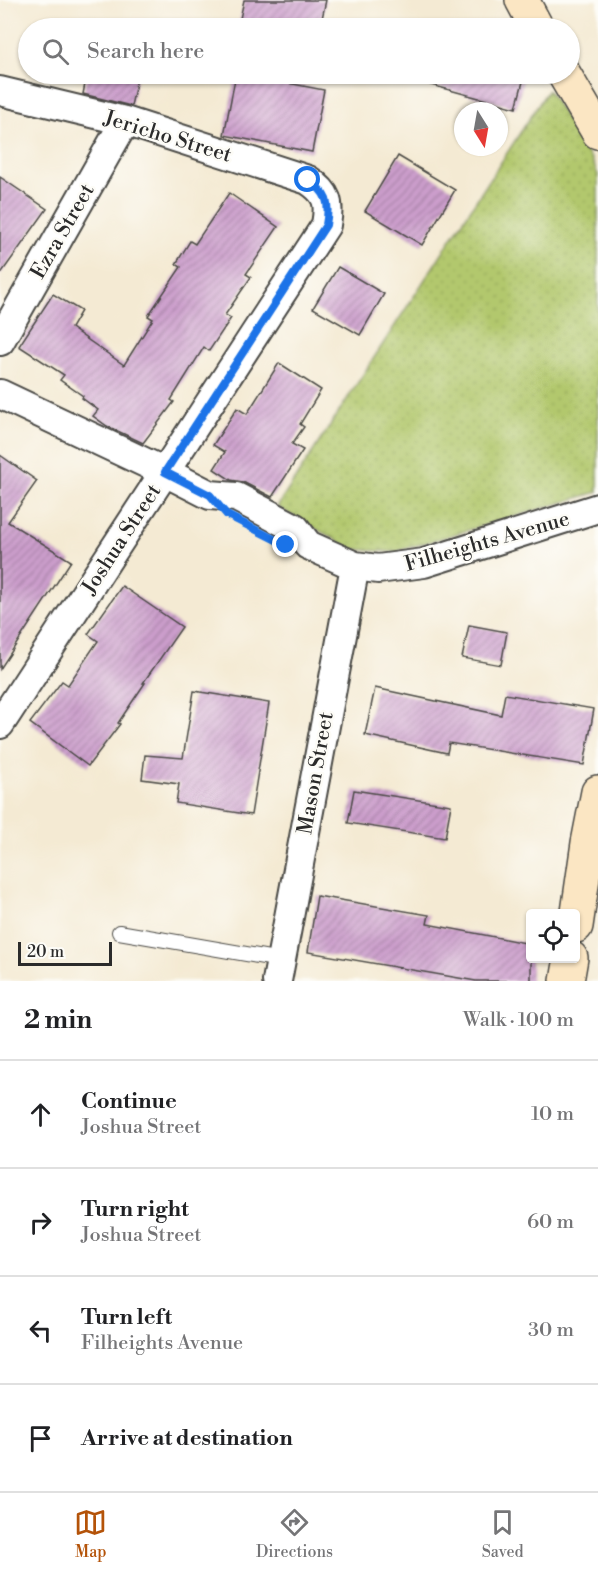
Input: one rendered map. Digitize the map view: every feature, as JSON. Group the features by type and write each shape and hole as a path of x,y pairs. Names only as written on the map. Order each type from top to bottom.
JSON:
{"street":[{"path":"522,0 532,18"},
{"path":"570,84 598,132"},
{"name":"Jericho Street","path":"0,91 125,122 308,180 320,188 326,199"},
{"name":"Ezra Street","path":"0,341 125,122"},
{"name":"Joshua Street","path":"0,724 326,225 328,210 326,199"},
{"name":"Filheights Avenue","path":"0,394 210,495 236,497 295,528 308,545 355,566 378,569 424,563 598,508"},
{"name":"Mason Street","path":"279,970 355,566"},
{"path":"578,909 598,792"},
{"path":"567,981 570,963"}],"lane":[{"path":"119,932 279,970"}],"green space":[{"path":"548,90 592,160 598,175 598,492 394,552 352,549 277,507 505,156 508,156 508,152"}],"building":[{"path":"244,0 326,0 322,18 240,18"},
{"path":"85,84 136,84 131,106 83,94"},
{"path":"234,84 293,84 324,90 312,152 224,135"},
{"path":"427,84 522,84 516,108 508,106 508,102 494,102"},
{"path":"398,156 455,190 422,245 365,211"},
{"path":"0,177 47,209 0,275"},
{"path":"229,193 278,227 246,274 251,277 225,315 231,318 209,351 204,347 171,400 174,402 143,443 107,426 93,416 98,410 60,380 64,375 19,346 53,294 81,311 71,328 124,365 153,319 148,316 181,267 176,264 190,241 195,244"},
{"path":"338,267 384,294 360,335 313,308"},
{"path":"279,363 321,390 300,424 304,427 292,444 303,450 272,497 243,482 231,480 214,469 225,452 213,445 237,408 247,414"},
{"path":"0,455 37,481 8,522 71,561 0,669"},
{"path":"122,586 182,627 143,683 145,683 118,723 120,724 88,766 30,723 62,681 68,685 98,641 88,634"},
{"path":"469,625 507,632 501,665 462,658"},
{"path":"375,688 501,715 505,694 594,709 584,765 449,743 447,753 365,735"},
{"path":"194,691 269,703 251,815 176,803 179,784 142,779 145,755 183,758"},
{"path":"354,790 451,805 445,838 348,823"},
{"path":"317,896 429,915 427,924 526,943 526,963 531,963 531,981 476,981 308,952"}],"route":[{"path":"286,545 227,515 210,495 165,472 326,225 328,210 326,199 320,188 308,180"}]}
